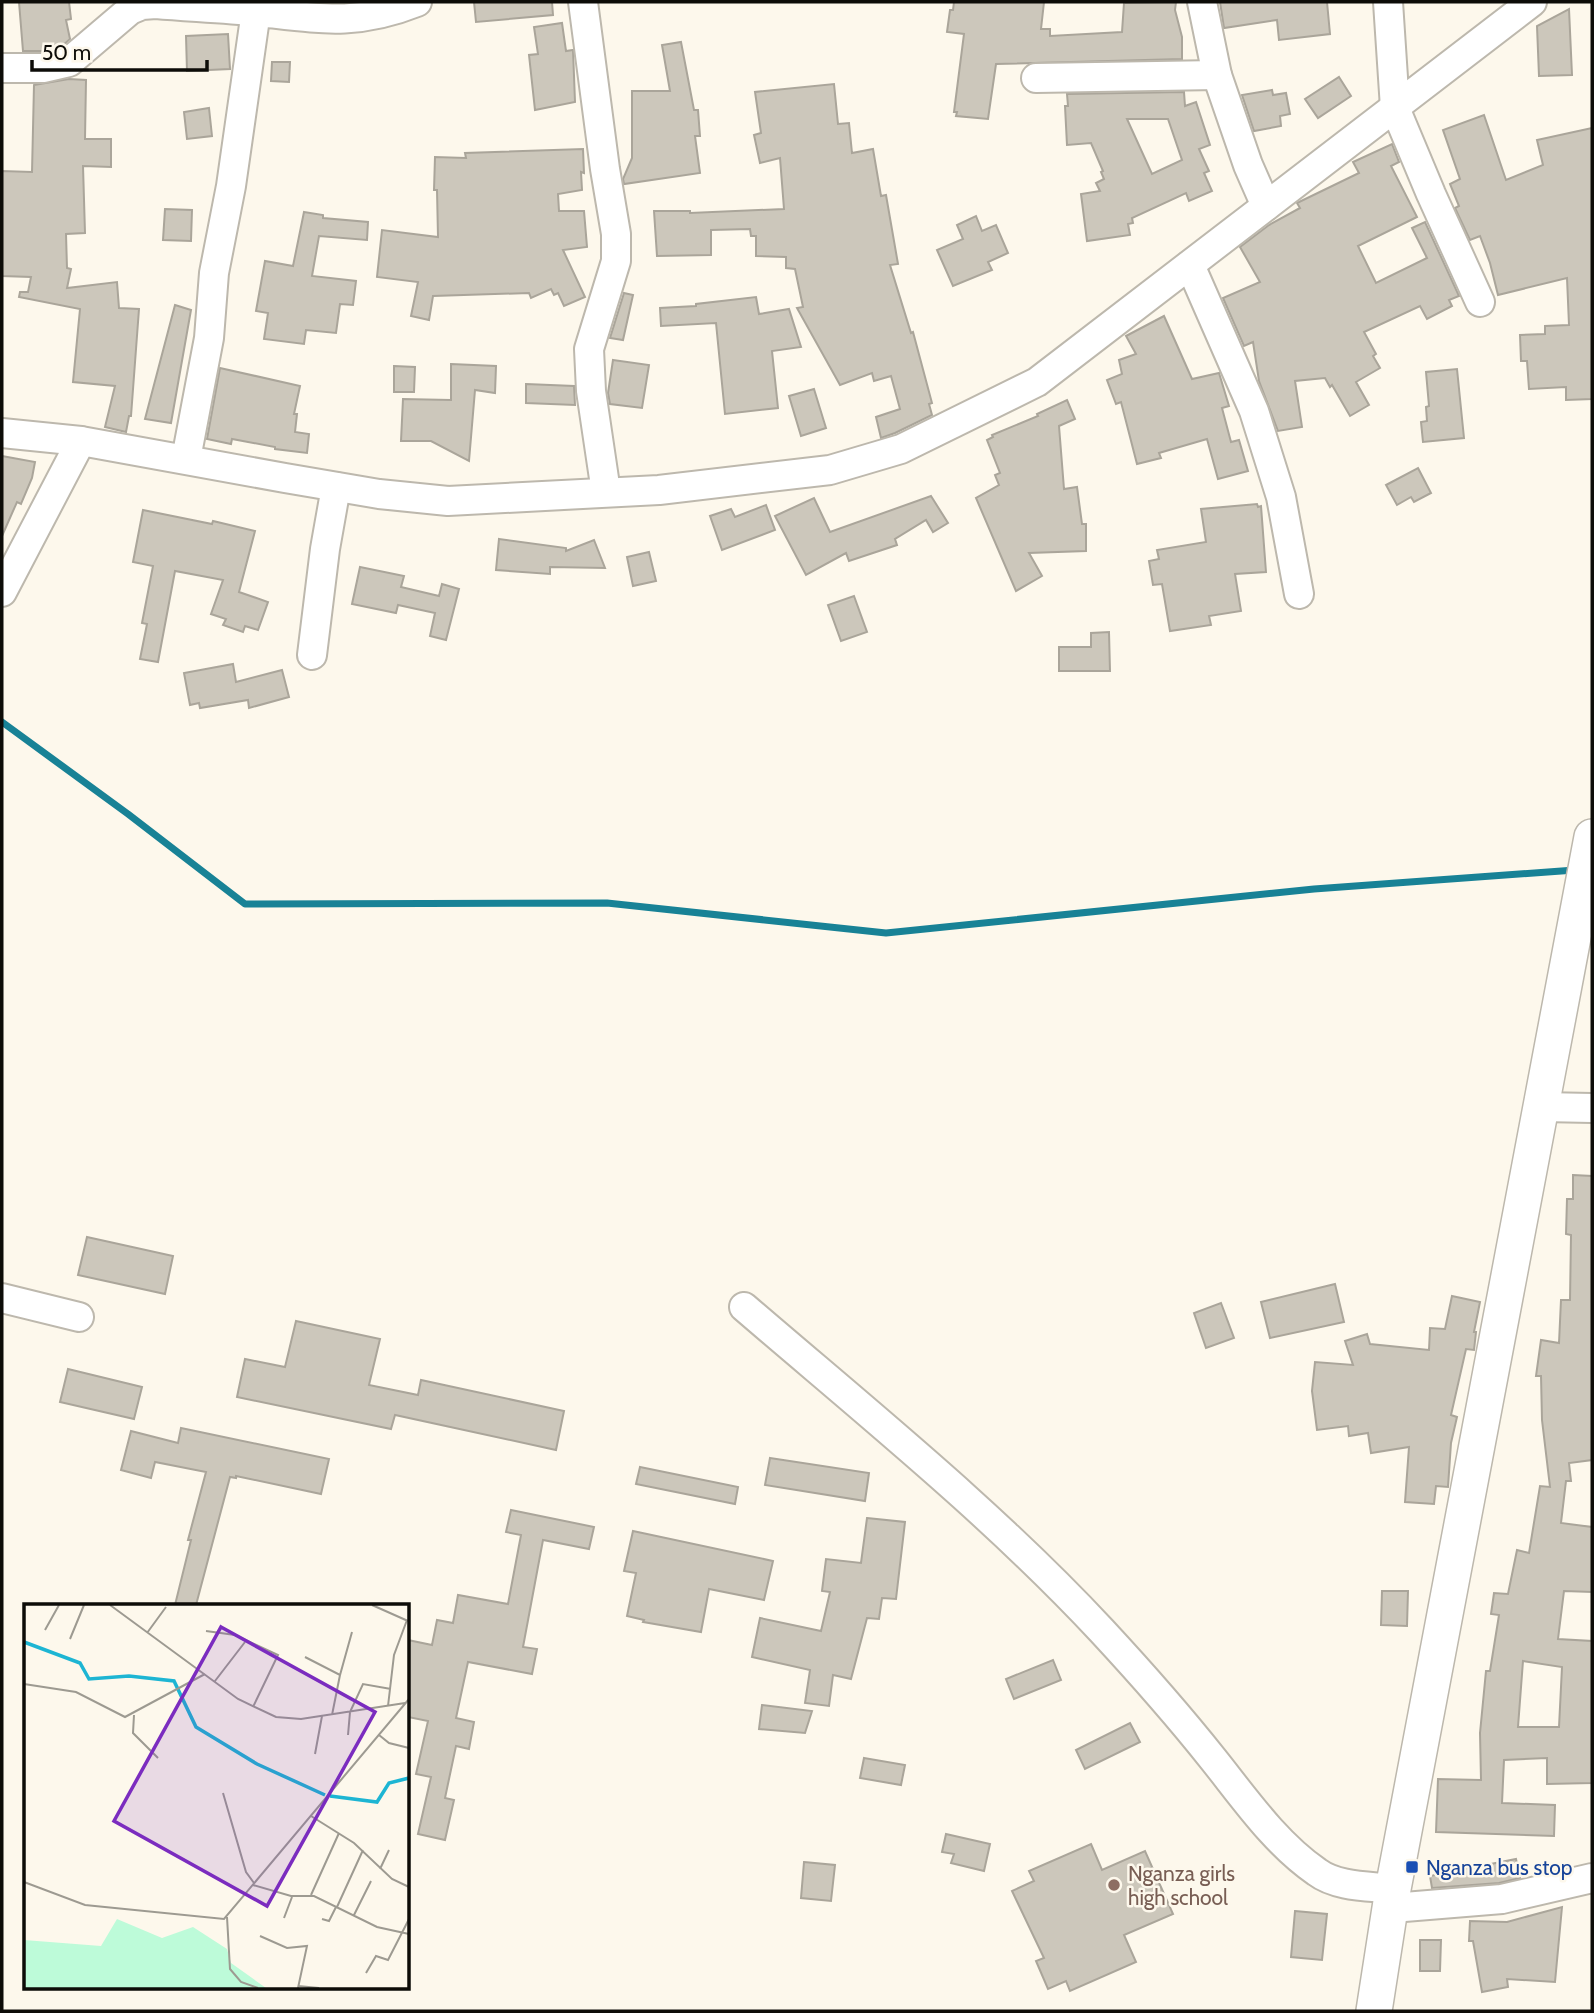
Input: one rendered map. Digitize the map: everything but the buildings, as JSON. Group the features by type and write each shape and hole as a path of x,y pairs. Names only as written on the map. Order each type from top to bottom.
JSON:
{"main road":[{"path":"1374,2011 1592,837"}],"street":[{"path":"2,68 43,68 69,62 130,10 142,5 256,11 334,20 377,16 417,2"},
{"path":"583,2 616,234 616,261 589,349 591,391 606,492"},
{"path":"1202,2 1217,75 1248,165 1266,206"},
{"path":"1388,2 1395,108 1480,302"},
{"path":"2,433 81,441 336,486 448,501 659,490 830,470 901,449 1037,382 1532,2"},
{"path":"186,459 209,338 214,273 231,187 256,11"},
{"path":"1036,78 1217,75"},
{"path":"1190,265 1254,411 1281,497 1299,594"},
{"path":"2,593 81,441"},
{"path":"312,655 336,486"},
{"path":"1542,1107 1592,1108"},
{"path":"2,1298 79,1317"},
{"path":"744,1307 956,1488 1072,1599 1119,1649 1282,1841 1317,1872 1329,1879 1393,1899 1502,1899 1592,1878"}],"waterway":[{"path":"2,722 245,904 607,903 886,933 1314,889 1575,870"}],"place":[{"name":"Nganza bus stop","path":"1412,1867"},
{"name":"Nganza girls high school","path":"1114,1885"}]}
